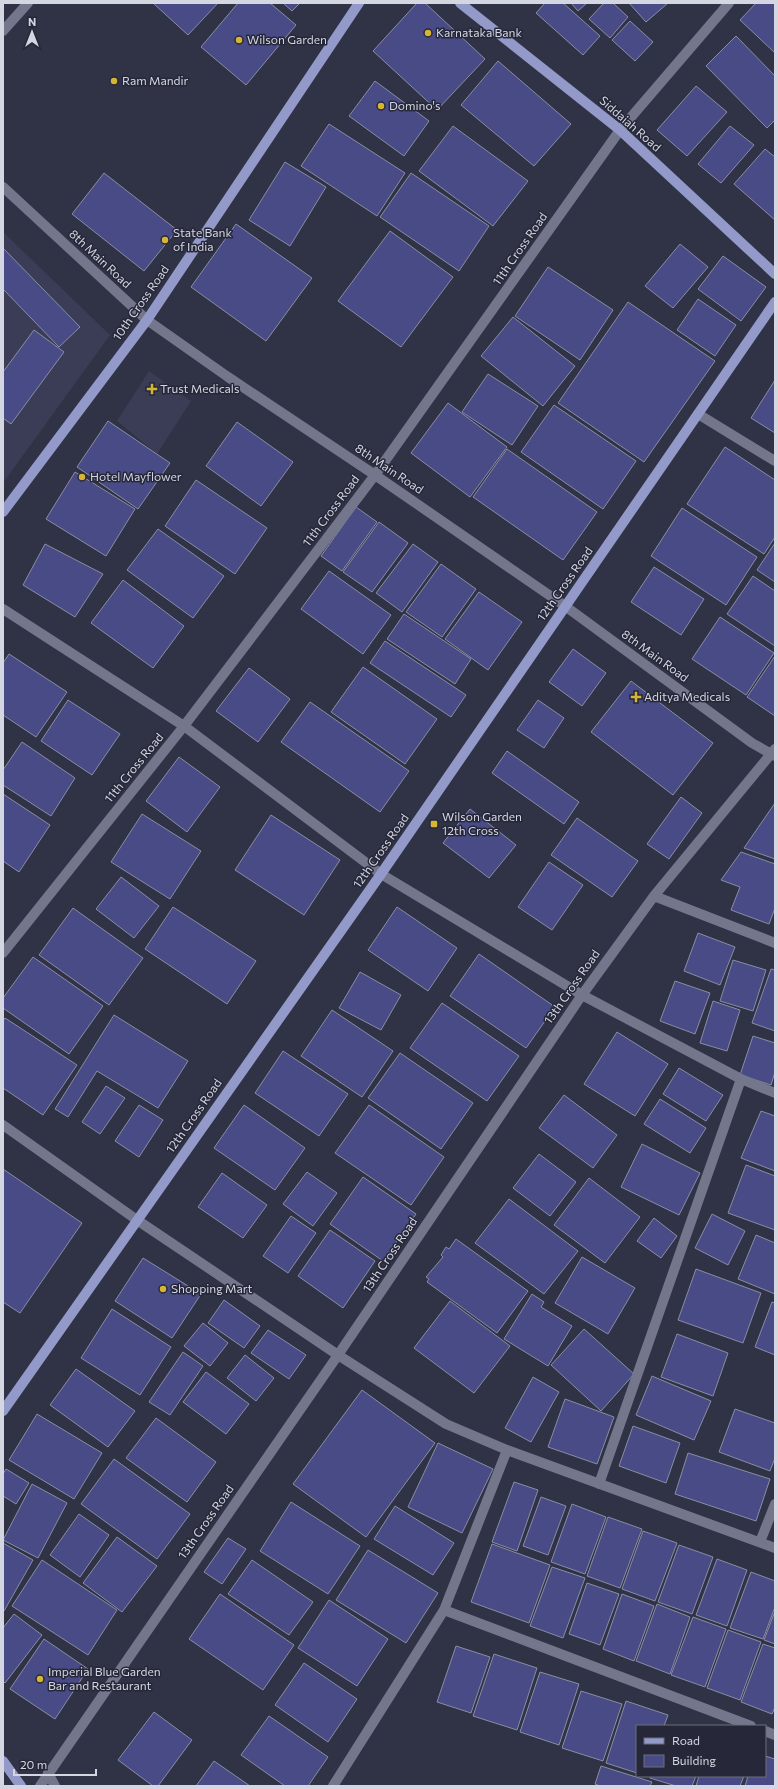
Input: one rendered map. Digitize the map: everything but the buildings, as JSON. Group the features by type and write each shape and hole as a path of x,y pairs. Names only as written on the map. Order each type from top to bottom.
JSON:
{"main road":[{"name":"10th Cross Road","path":"3,512 147,320 359,3"},
{"name":"Siddaiah Road","path":"460,3 620,130 775,274"},
{"name":"12th Cross Road","path":"3,1410 380,874 775,302"},
{"path":"3,1761 21,1786"}],"street":[{"path":"3,31 28,3"},
{"name":"11th Cross Road","path":"3,953 184,726 375,475 620,130 729,3"},
{"name":"8th Main Road","path":"3,187 147,320 228,377 375,475 565,606 752,743 774,753"},
{"path":"698,414 775,461"},
{"path":"3,609 184,726 380,874 582,995 741,1079 775,1092"},
{"name":"13th Cross Road","path":"40,1786 338,1355 582,995 654,896 774,753"},
{"path":"654,896 775,943"},
{"path":"599,1484 741,1079"},
{"path":"3,1125 137,1220 338,1355 446,1424 507,1450 775,1548"},
{"path":"334,1786 444,1610 507,1450"},
{"path":"760,1542 775,1504"},
{"path":"444,1610 749,1725"},
{"path":"48,1773 55,1786"}],"shaded area":[{"path":"3,232 110,335 3,483"},
{"path":"149,371 191,401 157,454 117,421"}],"place":[{"name":"Karnataka Bank","path":"428,33"},
{"name":"Wilson Garden","path":"239,40"},
{"name":"Ram Mandir","path":"114,81"},
{"name":"Domino's","path":"381,106"},
{"name":"State Bank of India","path":"165,240"},
{"name":"Trust Medicals","path":"152,389"},
{"name":"Hotel Mayflower","path":"82,477"},
{"name":"Aditya Medicals","path":"636,697"},
{"name":"Wilson Garden 12th Cross","path":"434,824"},
{"name":"Shopping Mart","path":"163,1289"},
{"name":"Imperial Blue Garden Bar and Restaurant","path":"40,1679"}]}
